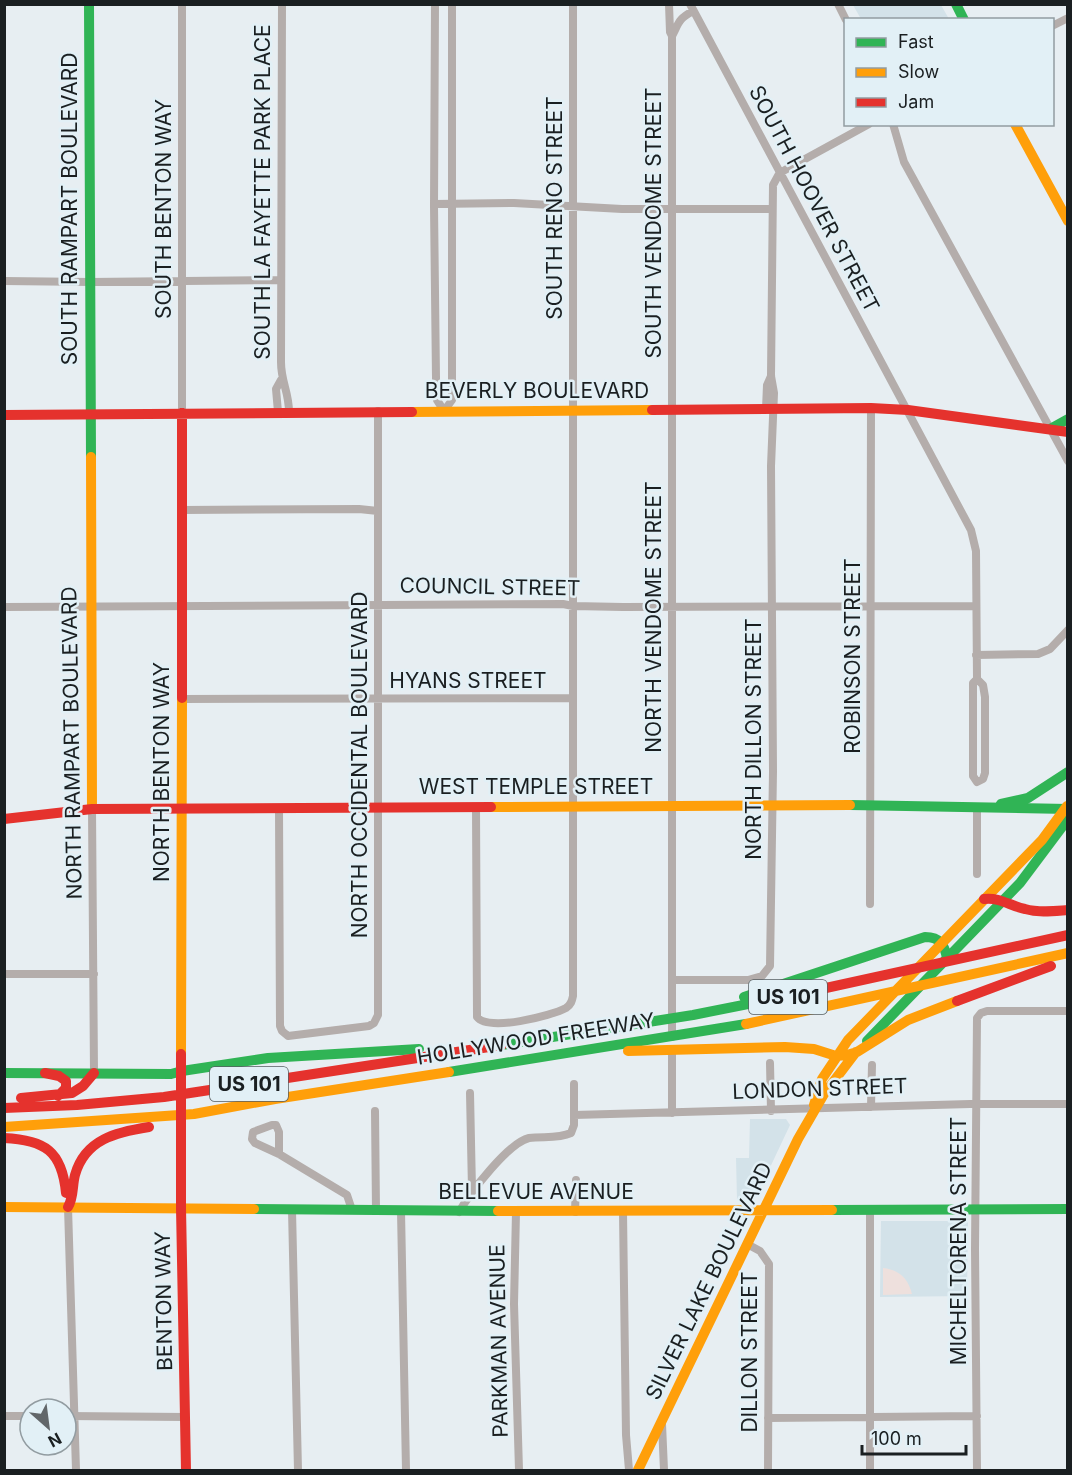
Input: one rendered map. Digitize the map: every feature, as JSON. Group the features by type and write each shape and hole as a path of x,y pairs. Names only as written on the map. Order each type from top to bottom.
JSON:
{"main road":[{"name":"SOUTH RAMPART BOULEVARD","path":"89,4 91,413"},
{"path":"956,4 963,18"},
{"path":"1016,126 1068,221"},
{"name":"BEVERLY BOULEVARD","path":"4,415 872,408 908,410 1068,432"},
{"name":"NORTH RAMPART BOULEVARD","path":"91,413 92,809"},
{"name":"NORTH BENTON WAY","path":"182,414 182,1131"},
{"path":"1050,429 1068,419"},
{"path":"993,808 1006,802 1017,802 1028,798 1068,771"},
{"name":"WEST TEMPLE STREET","path":"4,819 92,809 182,808 573,806 871,806 1041,810 1068,808"},
{"name":"SILVER LAKE BOULEVARD","path":"814,1108 815,1095 836,1056 848,1040 1042,840 1068,808"},
{"name":"SILVER LAKE BOULEVARD","path":"638,1470 814,1108 839,1072 857,1052 1005,899 1035,864 1068,819"},
{"path":"984,899 998,897 1019,908 1046,911 1068,910"},
{"name":"HOLLYWOOD FREEWAY","path":"4,1108 77,1105 164,1097 651,1022 882,977 1068,935"},
{"path":"693,1012 781,986 917,939 932,937 943,942 947,959"},
{"name":"HOLLYWOOD FREEWAY","path":"4,1127 194,1114 274,1099 583,1052 651,1046 693,1034 859,1000 1068,953"},
{"path":"651,1046 693,1049 795,1047 814,1049 836,1056 857,1052 908,1020 1012,979 1068,961"},
{"path":"4,1073 182,1075 235,1061 491,1046"},
{"path":"45,1073 59,1076 66,1081 66,1088 58,1096"},
{"path":"4,1099 58,1096 78,1090 94,1073"},
{"path":"68,1207 72,1202 77,1168 86,1152 99,1140 118,1132 173,1124 194,1114"},
{"name":"BENTON WAY","path":"182,1131 181,1208 186,1470"},
{"path":"4,1138 39,1143 55,1155 64,1169 68,1207"},
{"name":"BELLEVUE AVENUE","path":"4,1207 459,1212 1068,1209"}],"street":[{"name":"SOUTH BENTON WAY","path":"182,4 182,414"},
{"name":"SOUTH LA FAYETTE PARK PLACE","path":"282,4 281,380 276,389 284,412"},
{"path":"435,4 436,400 444,411 452,400 452,4"},
{"name":"SOUTH RENO STREET","path":"476,807 476,1014 478,1020 486,1024 512,1023 565,1008 572,1001 573,4"},
{"name":"SOUTH VENDOME STREET","path":"669,4 672,36 672,410"},
{"path":"838,4 845,18"},
{"path":"672,36 676,23 691,8"},
{"name":"SOUTH HOOVER STREET","path":"691,8 908,410 974,538 977,679"},
{"path":"1054,25 1068,18"},
{"path":"779,174 865,126"},
{"path":"894,126 904,162 1068,461"},
{"name":"NORTH DILLON STREET","path":"672,980 748,980 762,976 769,970 771,960 773,806 770,409 774,384 771,376 771,209 773,185 779,174"},
{"path":"434,204 514,203 622,209 771,209"},
{"path":"4,281 281,280"},
{"name":"SOUTH LA FAYETTE PARK PLACE","path":"281,380 287,388 284,412"},
{"name":"ROBINSON STREET","path":"870,904 872,408"},
{"name":"NORTH VENDOME STREET","path":"672,410 672,1113"},
{"name":"NORTH OCCIDENTAL BOULEVARD","path":"279,808 282,1031 288,1036 369,1026 378,1015 378,411"},
{"path":"182,510 359,509 378,511"},
{"name":"COUNCIL STREET","path":"4,607 182,604 975,606"},
{"path":"976,655 1038,654 1050,649 1068,630"},
{"path":"977,679 983,685 985,697 985,773 983,780 977,782 973,776 972,724 973,683 977,679"},
{"name":"HYANS STREET","path":"183,699 573,698"},
{"path":"976,874 977,807"},
{"name":"NORTH RAMPART BOULEVARD","path":"92,809 94,1073"},
{"path":"4,974 94,974"},
{"name":"MICHELTORENA STREET","path":"977,1470 977,1018 981,1013 987,1011 1068,1011"},
{"path":"770,1063 771,1111"},
{"path":"871,1107 872,1065"},
{"path":"459,1212 472,1190 517,1143 530,1138 564,1136 571,1133 574,1128 574,1084"},
{"path":"470,1093 472,1190"},
{"name":"LONDON STREET","path":"574,1115 977,1104 1068,1104"},
{"path":"375,1111 376,1211"},
{"path":"279,1154 347,1195 352,1210"},
{"path":"575,1212 576,1180"},
{"path":"68,1207 70,1397"},
{"path":"292,1210 298,1470"},
{"path":"870,1210 870,1470"},
{"path":"401,1211 406,1470"},
{"name":"PARKMAN AVENUE","path":"516,1212 514,1304 519,1470"},
{"path":"623,1212 626,1435 629,1470"},
{"name":"DILLON STREET","path":"747,1244 760,1251 769,1264 768,1470"},
{"path":"78,1416 185,1417"},
{"path":"768,1418 977,1416"},
{"path":"662,1424 664,1470"}],"shaded area":[{"path":"853,5 941,5 948,18 860,18"},
{"path":"750,1119 786,1119 790,1125 757,1195 754,1198 737,1200 736,1158 749,1158"},
{"path":"881,1221 968,1221 967,1296 880,1297"},
{"path":"883,1268 902,1276 908,1283 912,1294 883,1295"}],"traffic: fast":[{"path":"89,4 91,457"},
{"path":"956,4 963,18"},
{"path":"1050,429 1068,419"},
{"path":"1001,804 1028,798 1068,772"},
{"path":"850,805 1068,809"},
{"path":"867,1041 1020,883 1068,819"},
{"path":"744,997 925,937 938,940 945,950 947,959"},
{"path":"502,1045 693,1015 794,995"},
{"path":"449,1072 746,1024"},
{"path":"182,1071 268,1058 419,1049"},
{"path":"4,1073 171,1074 182,1071"},
{"path":"254,1209 498,1211"},
{"path":"832,1210 1068,1209"}],"traffic: slow":[{"path":"1016,126 1068,221"},
{"path":"412,412 652,410"},
{"path":"91,457 92,809"},
{"path":"181,1054 182,698"},
{"path":"491,807 850,805"},
{"path":"814,1105 822,1079 848,1040 1042,840 1067,806"},
{"path":"746,1024 1068,953"},
{"path":"628,1051 785,1047 814,1049 836,1056 847,1055 857,1052 908,1020 957,1001"},
{"path":"638,1470 798,1139 824,1094 856,1052"},
{"path":"4,1127 194,1114 449,1072"},
{"path":"4,1207 254,1209"},
{"path":"498,1211 832,1210"}],"traffic: jam":[{"path":"652,410 871,408 908,410 1068,432"},
{"path":"4,415 412,412"},
{"path":"182,413 182,698"},
{"path":"4,819 92,809 491,807"},
{"path":"984,899 995,899 1036,911 1068,910"},
{"path":"794,995 1068,935"},
{"path":"957,1001 1051,966"},
{"path":"4,1108 77,1105 164,1097 502,1045"},
{"path":"181,1054 181,1208 186,1470"},
{"path":"45,1073 59,1076 66,1081 66,1088 58,1096"},
{"path":"21,1098 72,1093 83,1086 94,1073"},
{"path":"68,1207 80,1163 94,1145 114,1135 149,1127"},
{"path":"4,1138 30,1142 49,1150 60,1167 66,1193"}]}
